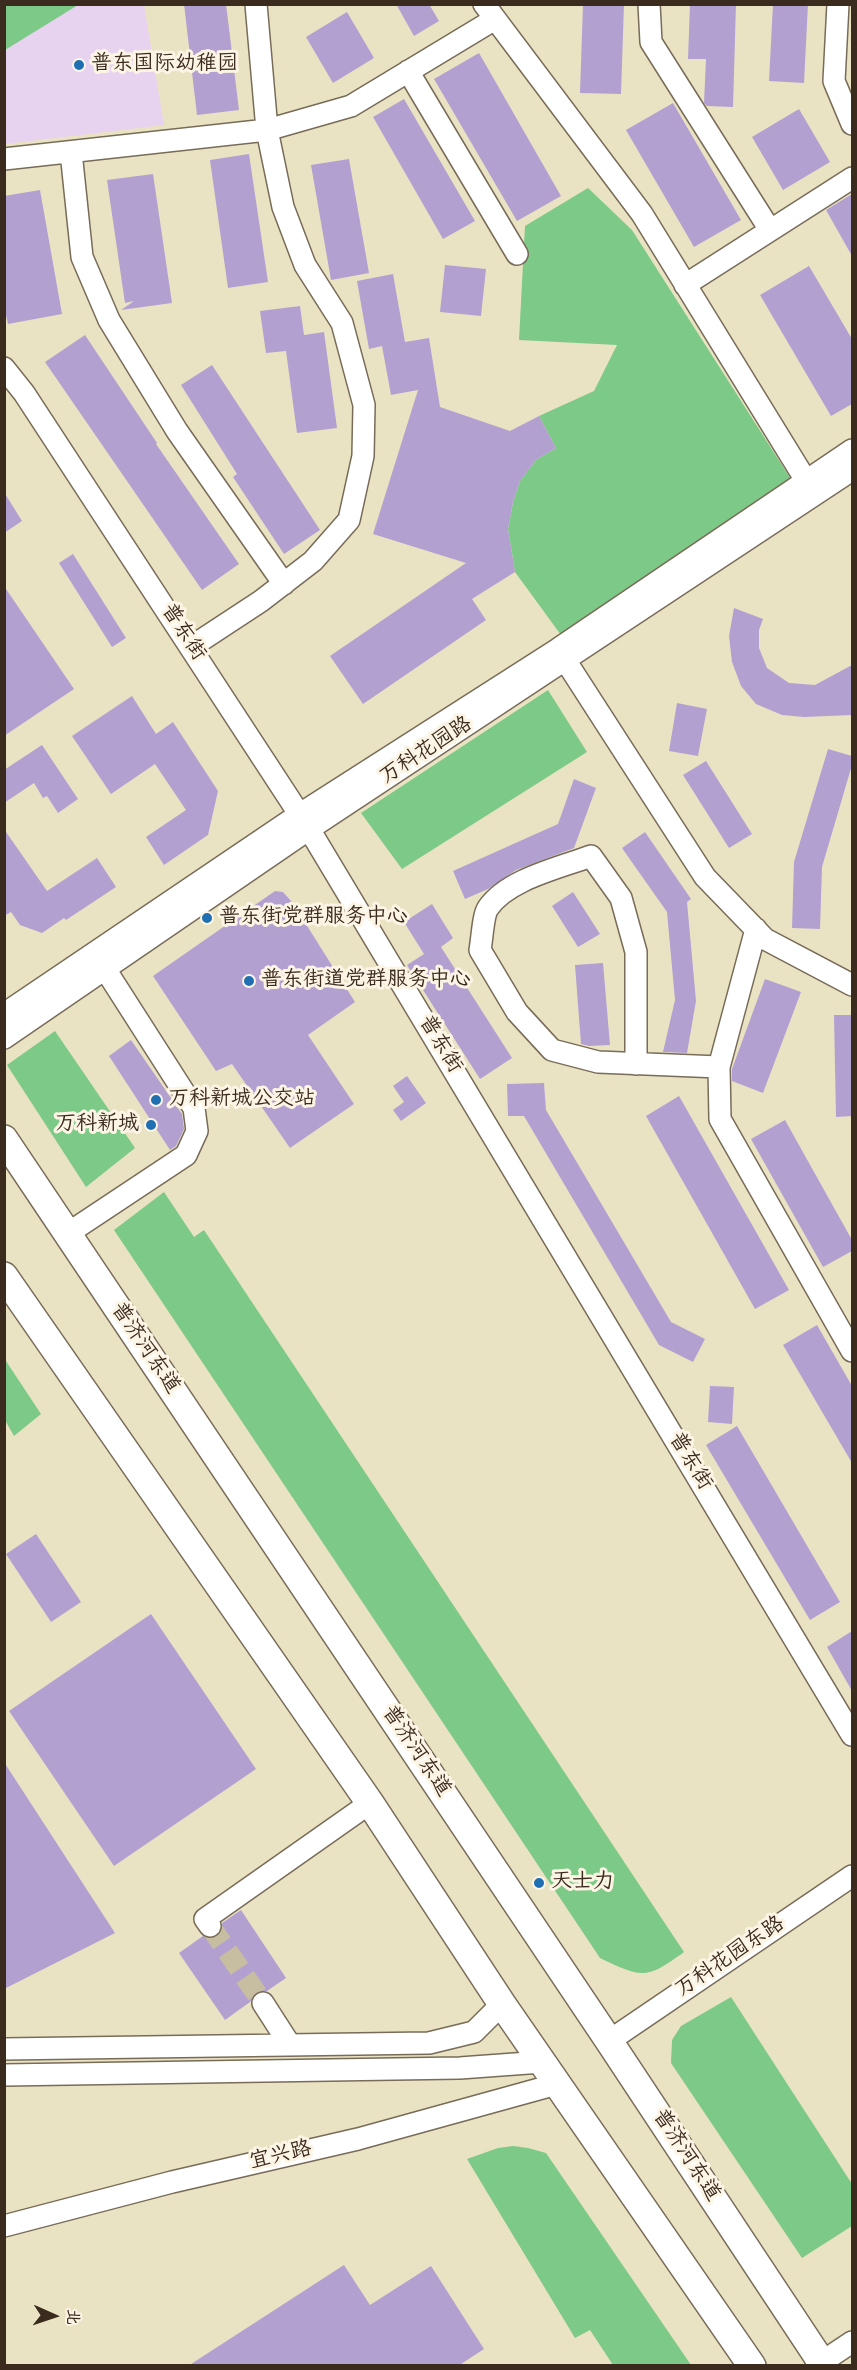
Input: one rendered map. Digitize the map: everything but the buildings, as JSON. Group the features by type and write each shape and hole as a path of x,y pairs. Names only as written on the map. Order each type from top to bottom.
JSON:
{"main road":[{"name":"普济河东道","path":"4,1139 609,2041 820,2364"},
{"path":"4,1276 370,1803 502,2004 752,2366"}],"street":[{"path":"191,647 284,584 313,561 349,520 363,456 364,405 342,323 305,265 283,207 267,130 256,4"},
{"path":"649,4 651,42 770,230"},
{"path":"838,4 834,81 852,124"},
{"path":"4,159 267,130 351,106 408,71 489,12 642,214 811,488"},
{"path":"408,71 517,254"},
{"path":"71,152 82,257 108,320 177,431 284,584"},
{"path":"685,285 852,178"},
{"name":"普东街","path":"4,368 24,393 304,821 852,1735"},
{"name":"万科花园路","path":"4,1038 100,960 304,821 561,655 811,488 852,450"},
{"name":"万科花园路","path":"811,488 852,470"},
{"path":"561,655 705,877 765,939 852,985"},
{"path":"636,1064 636,952 621,898 591,856 537,874 509,889 487,909 480,950 517,1012 552,1050 598,1062 636,1064 719,1067"},
{"path":"756,929 719,1067 720,1119 852,1351"},
{"path":"67,1234 186,1155 196,1131 194,1108 100,960"},
{"name":"万科花园路","path":"4,1014 100,960"},
{"path":"210,1926 205,1919 370,1803"},
{"name":"万科花园东路","path":"609,2041 852,1876"},
{"path":"263,2003 290,2045"},
{"path":"4,2049 429,2043 474,2032 502,2004"},
{"path":"4,2075 448,2068 542,2062"},
{"name":"宜兴路","path":"4,2226 172,2182 358,2139 557,2084"},
{"path":"820,2364 852,2342"}],"shaded area":[{"name":"普东国际幼稚园","path":"4,5 144,5 164,125 5,144"}],"green space":[{"path":"5,4 78,4 78,5 5,50"},
{"path":"588,188 632,230 794,484 561,635 515,572 508,529 513,502 520,481 536,460 556,448 539,416 594,391 617,345 519,340 525,226"},
{"path":"548,690 587,752 402,869 361,813"},
{"path":"55,1031 135,1148 86,1187 7,1065"},
{"path":"164,1192 194,1237 204,1230 684,1952 661,1968 644,1973 635,1972 600,1958 114,1230"},
{"path":"4,1358 41,1414 14,1436 5,1420"},
{"path":"731,1997 852,2184 852,2226 802,2258 671,2063 672,2040 681,2026"},
{"path":"513,2146 546,2153 691,2365 613,2365 590,2330 575,2338 467,2159 498,2148"}],"tunnel":[{"path":"210,1926 263,2003"}],"place":[{"name":"普东国际幼稚园","path":"79,65"},
{"name":"普东街党群服务中心","path":"207,918"},
{"name":"普东街道党群服务中心","path":"249,981"},
{"name":"万科新城公交站","path":"156,1100"},
{"name":"万科新城","path":"151,1125"},
{"name":"天士力","path":"539,1883"}]}
